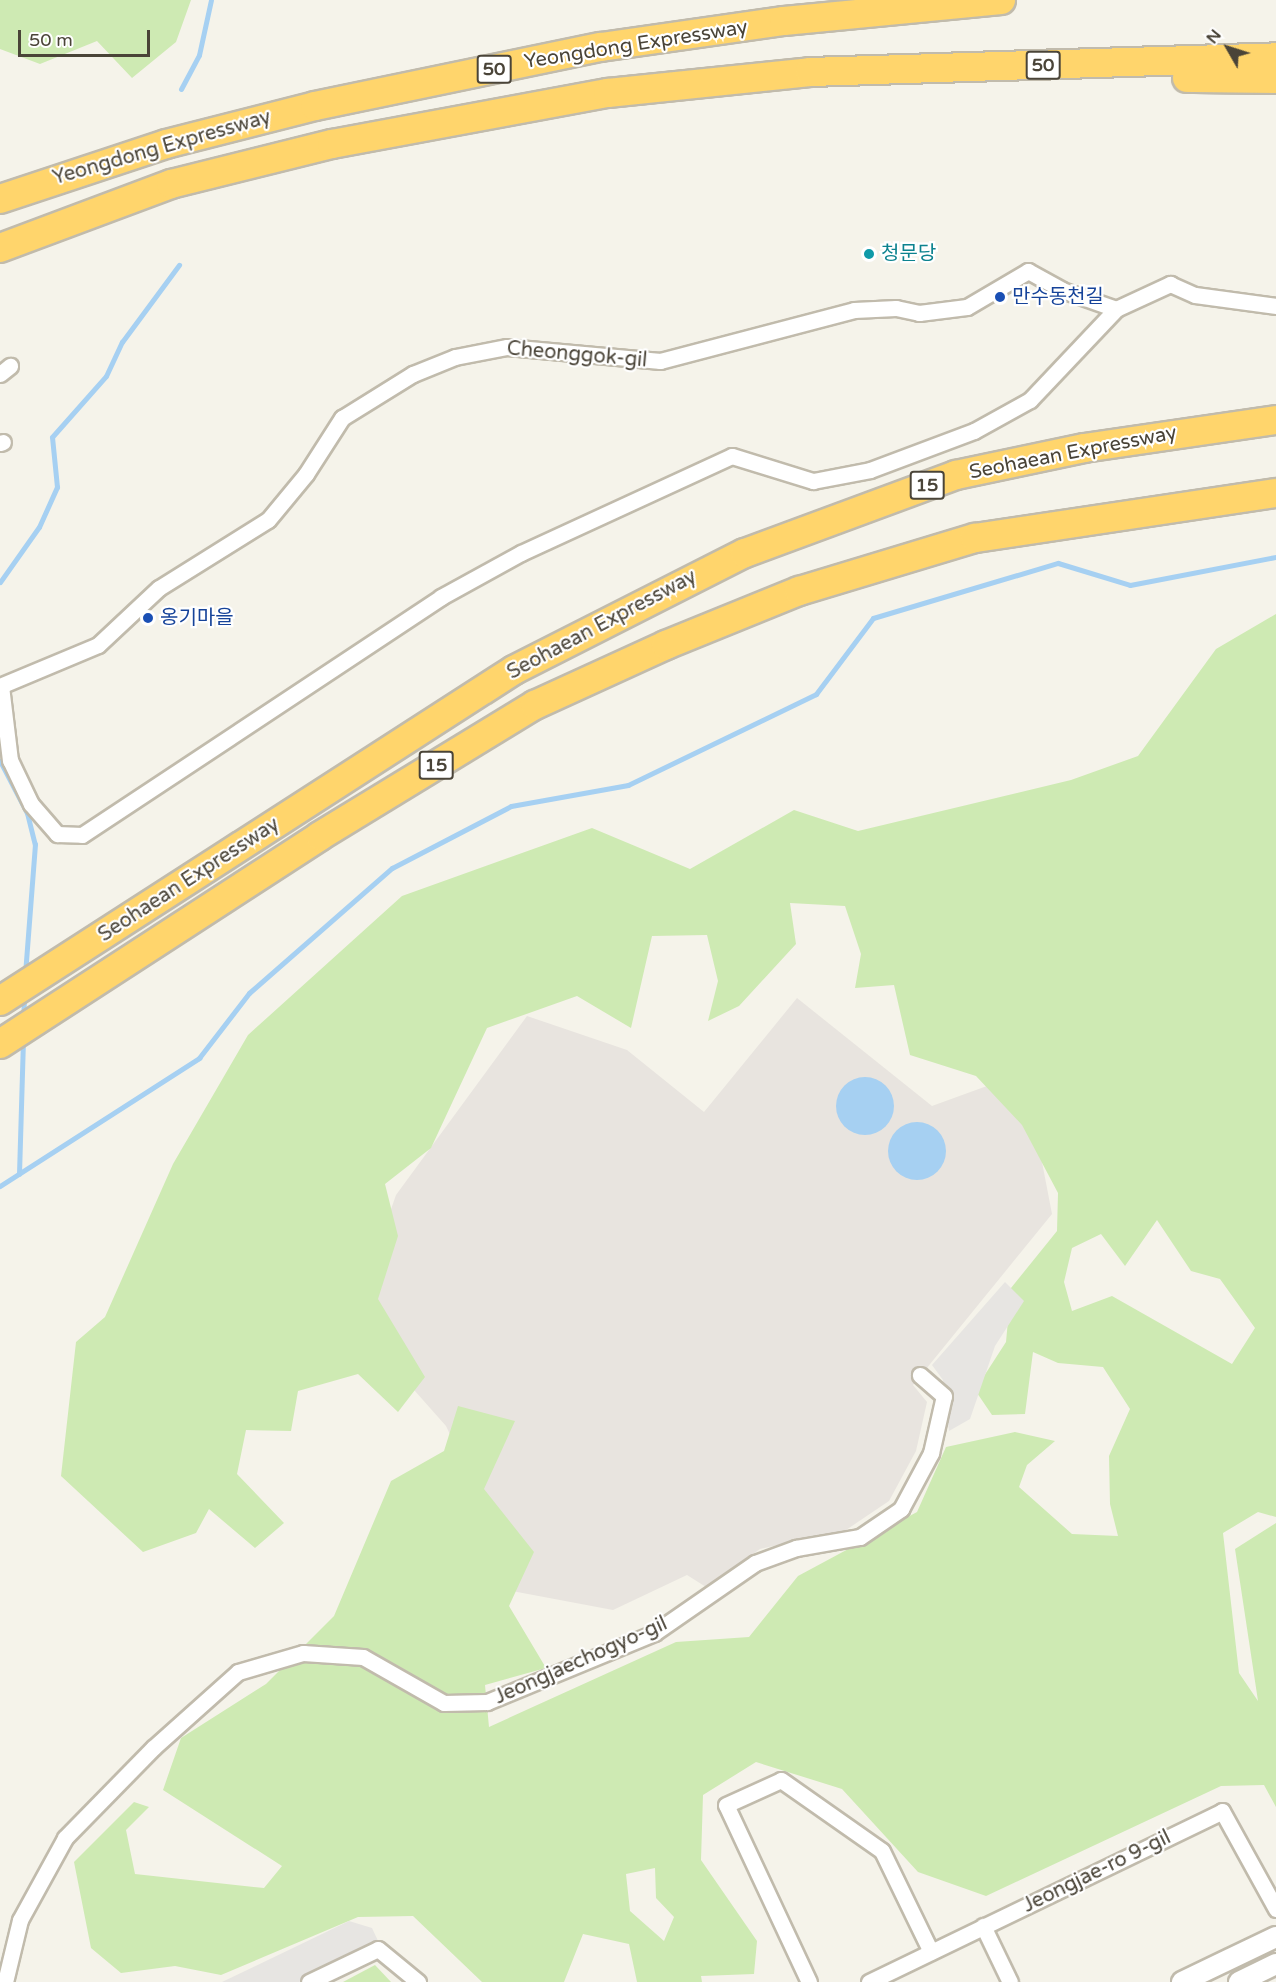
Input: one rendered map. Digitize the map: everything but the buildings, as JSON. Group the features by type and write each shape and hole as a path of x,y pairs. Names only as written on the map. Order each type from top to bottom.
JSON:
{"highway":[{"name":"Yeongdong Expressway","path":"0,199 166,144 315,105 601,47 784,21 1001,0"},
{"name":"Yeongdong Expressway","path":"0,248 171,184 332,144 608,93 810,72 1276,57"},
{"name":"Yeongdong Expressway","path":"810,72 1276,79"},
{"name":"Seohaean Expressway","path":"0,1001 514,670 643,600 776,539 956,475 1084,448 1276,420"},
{"name":"Seohaean Expressway","path":"0,1044 98,986 320,836 535,705 798,591 975,538 1108,516 1276,494"}],"street":[{"name":"Cheonggok-gil","path":"1,686 98,645 159,588 268,520 306,474 342,418 413,374 455,357 507,347 660,361 854,310 896,308 920,313 966,307 1028,271 1062,290 1116,309"},
{"path":"1,686 10,760 31,804 57,834 82,835 441,597 521,553 732,456 784,476 845,477 982,428 1029,400 1116,309 1170,284 1195,295 1276,306"},
{"name":"Jeongjaechogyo-gil","path":"5,1982 20,1920 65,1838 161,1740 238,1672 303,1653 363,1657 444,1703 487,1702 654,1633 755,1563 796,1548 860,1537 901,1509 931,1453 944,1396 920,1375"},
{"path":"809,1982 726,1805 781,1780 882,1851 931,1953"},
{"name":"Jeongjae-ro 9-gil","path":"869,1982 1222,1811 1276,1909"},
{"path":"983,1926 1010,1982"},
{"path":"1182,1982 1276,1937"},
{"path":"309,1982 378,1949 418,1982"},
{"path":"1239,1982 1276,1964"}],"shaded area":[{"path":"797,998 932,1106 987,1086 1037,1136 1052,1214 913,1385 927,1402 916,1451 889,1501 846,1530 760,1549 706,1587 687,1575 613,1610 496,1588 466,1468 446,1426 399,1373 368,1275 396,1195 527,1016 627,1050 704,1112"},
{"path":"1005,1282 1024,1301 995,1346 970,1419 949,1431 943,1380 932,1365"},
{"path":"349,1921 372,1928 379,1943 299,1982 222,1982"}],"green space":[{"path":"0,0 191,0 176,42 132,78 97,41 40,64 0,49"},
{"path":"1276,614 1276,1517 1258,1512 1223,1533 1239,1673 1258,1701 1235,1549 1276,1523 1276,1807 1264,1785 1221,1786 986,1896 918,1872 842,1789 756,1762 703,1795 701,1860 757,1941 754,1974 701,1976 702,1982 637,1982 629,1944 583,1934 564,1982 482,1982 413,1916 358,1917 221,1975 175,1966 121,1973 91,1948 74,1862 134,1802 149,1807 126,1830 135,1874 264,1888 282,1866 163,1790 181,1738 266,1684 334,1616 391,1481 444,1451 458,1406 515,1421 484,1489 534,1552 509,1606 546,1668 485,1685 489,1727 676,1642 749,1637 798,1576 917,1512 946,1447 1015,1432 1055,1441 1027,1465 1019,1487 1072,1534 1118,1536 1110,1504 1109,1456 1130,1409 1103,1367 1058,1363 1033,1352 1025,1414 992,1415 975,1390 1006,1342 1011,1288 1057,1231 1058,1193 1022,1125 976,1076 910,1055 894,985 855,988 861,954 845,906 790,903 796,944 739,1006 708,1021 718,981 707,935 652,936 631,1028 577,996 487,1028 431,1148 385,1184 398,1236 378,1299 425,1377 398,1412 358,1374 298,1391 291,1431 246,1430 237,1474 284,1523 255,1548 209,1509 196,1533 143,1552 61,1476 76,1342 105,1317 173,1164 248,1035 402,896 592,828 690,869 794,810 858,831 1071,780 1138,756 1216,649","holes":["1157,1220 1191,1271 1220,1279 1255,1328 1232,1364 1112,1296 1072,1311 1064,1282 1072,1248 1101,1234 1125,1266","655,1868 656,1898 674,1917 664,1941 630,1911 626,1874"]},
{"path":"375,1965 391,1982 343,1982"}],"water":[{"path":"859,1077 871,1077 886,1085 894,1100 894,1112 886,1127 871,1135 859,1135 844,1127 836,1112 836,1100 844,1085"},
{"path":"911,1122 923,1122 938,1130 946,1145 946,1157 938,1172 923,1180 911,1180 896,1172 888,1157 888,1145 896,1130"}],"waterway":[{"path":"181,89 199,55 211,0"},
{"path":"0,582 39,527 57,487 52,437 106,376 122,342 179,265"},
{"path":"0,1186 199,1058 249,993 392,868 511,806 628,785 816,694 873,618 1058,563 1130,585 1276,557"},
{"path":"0,761 27,813 35,844 25,974"},
{"path":"23,1019 24,998"},
{"path":"19,1174 23,1040"}],"place":[{"name":"청문당","path":"869,254"},
{"name":"만수동천길","path":"1000,297"},
{"name":"옹기마을","path":"148,618"}]}
